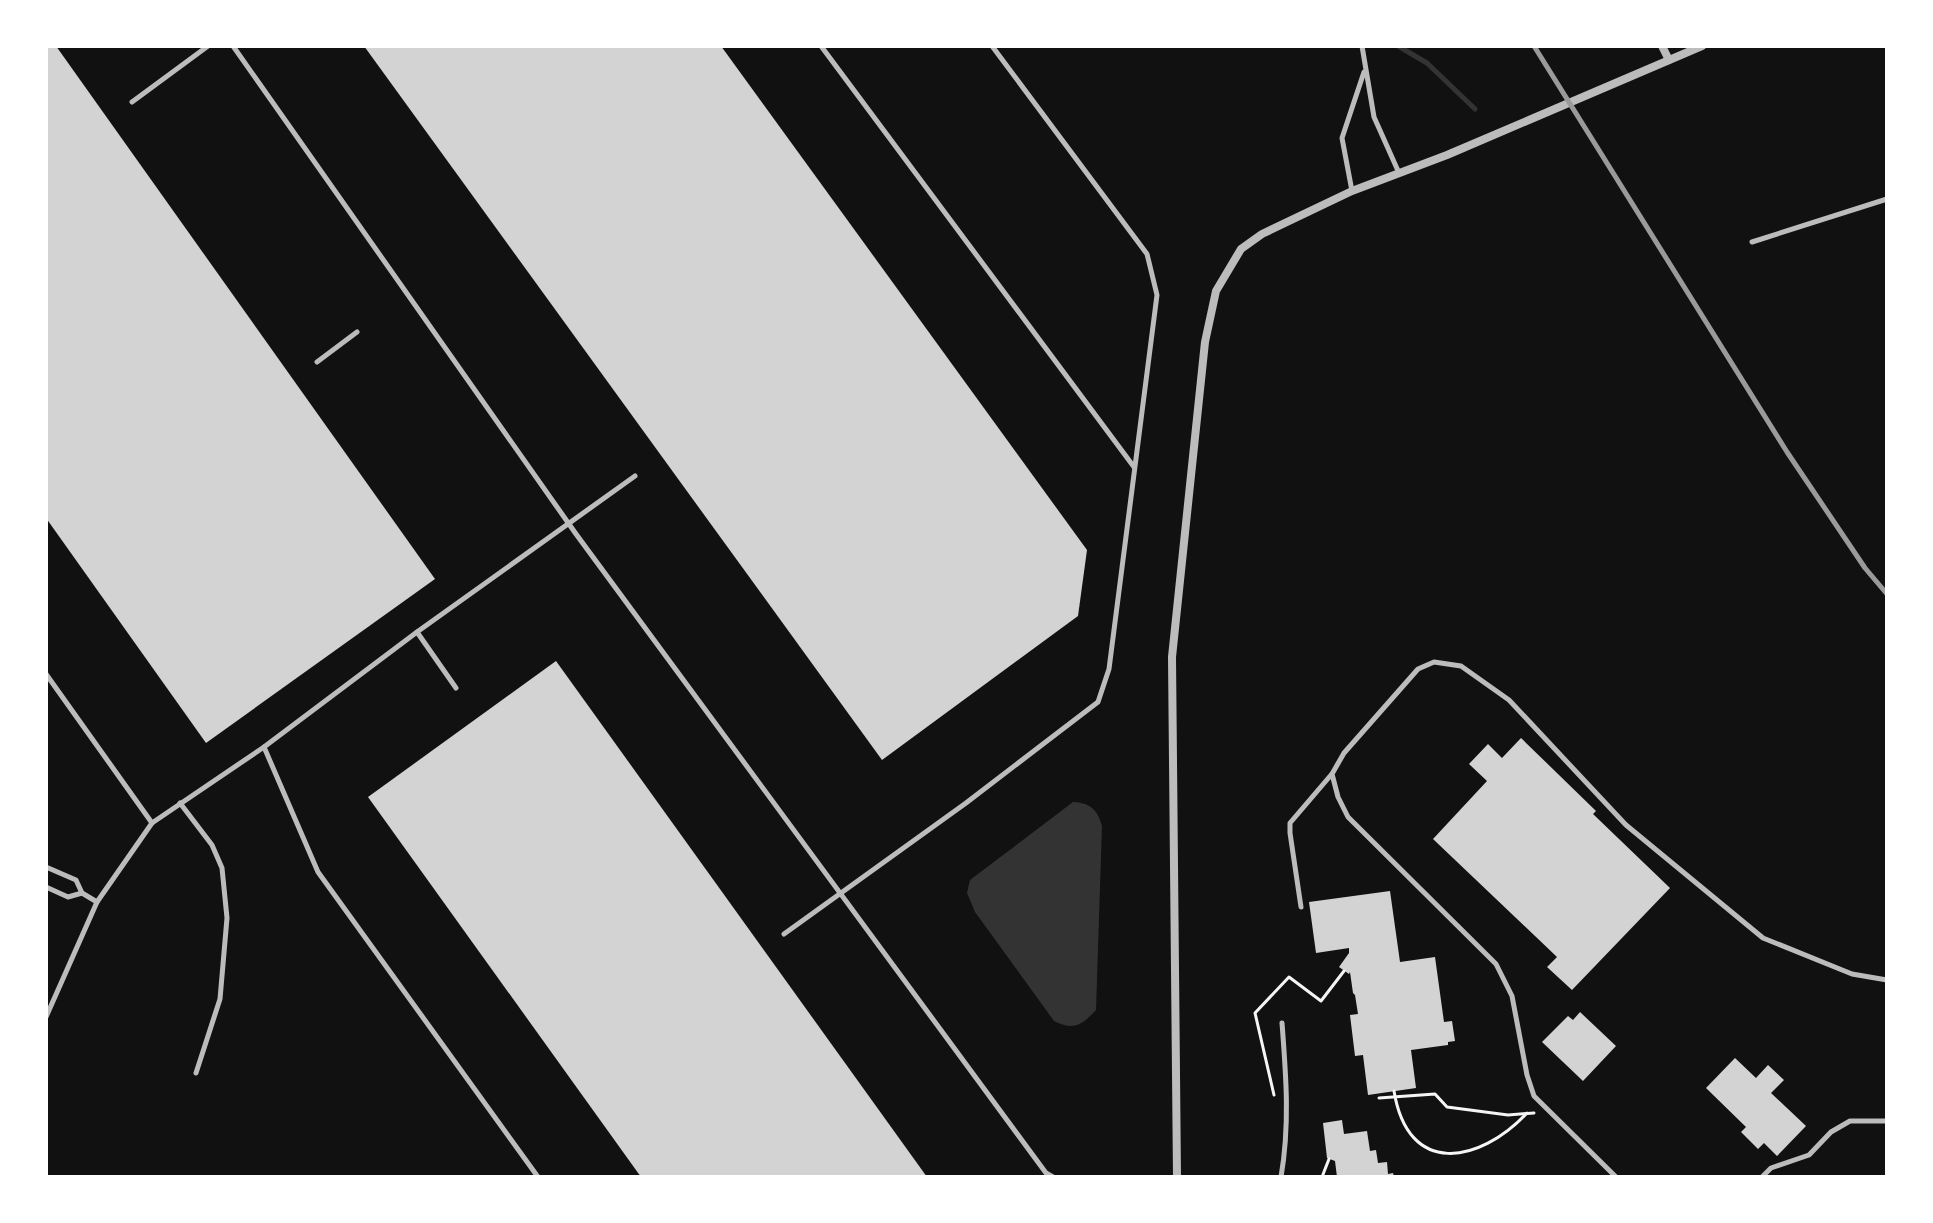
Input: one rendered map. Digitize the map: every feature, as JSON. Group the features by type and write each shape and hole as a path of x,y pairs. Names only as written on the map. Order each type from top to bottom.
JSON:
{"street":[{"path":"1662,46 1669,60"},
{"path":"1177,1177 1172,657 1205,342 1216,291 1241,249 1262,234 1352,191 1702,46"}],"lane":[{"path":"132,102 208,46"},
{"path":"233,46 569,523 1046,1173 1053,1177"},
{"path":"821,46 1135,468"},
{"path":"784,934 966,803 1098,702 1109,669 1157,295 1147,254 992,46"},
{"path":"1362,46 1374,117 1399,173"},
{"path":"1352,191 1342,138 1365,69"},
{"path":"1752,242 1887,199"},
{"path":"317,362 357,332"},
{"path":"46,1017 97,902 152,823 264,747 417,632 635,476"},
{"path":"417,632 456,688"},
{"path":"1301,907 1290,823 1332,774 1344,753 1418,669 1434,662 1461,666 1509,700 1626,825 1763,938 1852,974 1887,980"},
{"path":"46,674 152,823"},
{"path":"264,747 318,872 538,1177"},
{"path":"1332,774 1348,817 1496,964 1512,996 1534,1096 1616,1177"},
{"path":"180,803 212,845 222,868 227,918 220,999 196,1073"},
{"path":"46,867 76,880 82,893 97,902"},
{"path":"46,887 68,897 82,893"},
{"path":"1281,1177 1287,1144 1288,1097 1282,1023"},
{"path":"1762,1177 1771,1168 1809,1155 1831,1132 1850,1121 1887,1121"}],"path":[{"path":"1379,1098 1395,1093 1435,1094 1447,1107 1508,1115 1550,1112"},
{"path":"1395,1093 1410,1137 1429,1148 1450,1153 1466,1153 1485,1147 1504,1135 1527,1113"},
{"path":"1322,1177 1329,1159"}],"shaded area":[{"path":"1073,802 1092,808 1102,826 1096,1010 1082,1023 1067,1026 1054,1021 975,912 967,893 970,880"}],"building":[{"path":"46,46 56,46 435,579 206,743 46,518"},
{"path":"364,46 721,46 1087,550 1078,616 882,760"},
{"path":"556,661 927,1177 641,1177 368,797"},
{"path":"1521,738 1596,811 1593,814 1670,888 1572,990 1547,967 1557,957 1433,839 1487,781 1469,764 1488,744 1502,758"},
{"path":"1390,891 1400,962 1435,957 1444,1022 1452,1021 1455,1041 1448,1042 1448,1045 1411,1050 1416,1088 1368,1095 1363,1055 1355,1056 1350,1015 1358,1014 1350,972 1339,967 1349,948 1316,953 1309,902"},
{"path":"1580,1012 1616,1046 1583,1081 1542,1042 1568,1016 1573,1020"},
{"path":"1735,1058 1756,1078 1768,1065 1784,1080 1771,1093 1806,1126 1777,1156 1764,1143 1758,1149 1741,1132 1746,1127 1706,1088"},
{"path":"1342,1120 1344,1134 1367,1131 1370,1151 1376,1150 1378,1163 1387,1162 1388,1174 1393,1173 1394,1177 1337,1177 1335,1161 1327,1158 1323,1123"}],"waterway":[{"path":"1398,46 1427,63 1475,109"}],"railway":[{"path":"1534,46 1787,452 1865,568 1887,594"}]}
